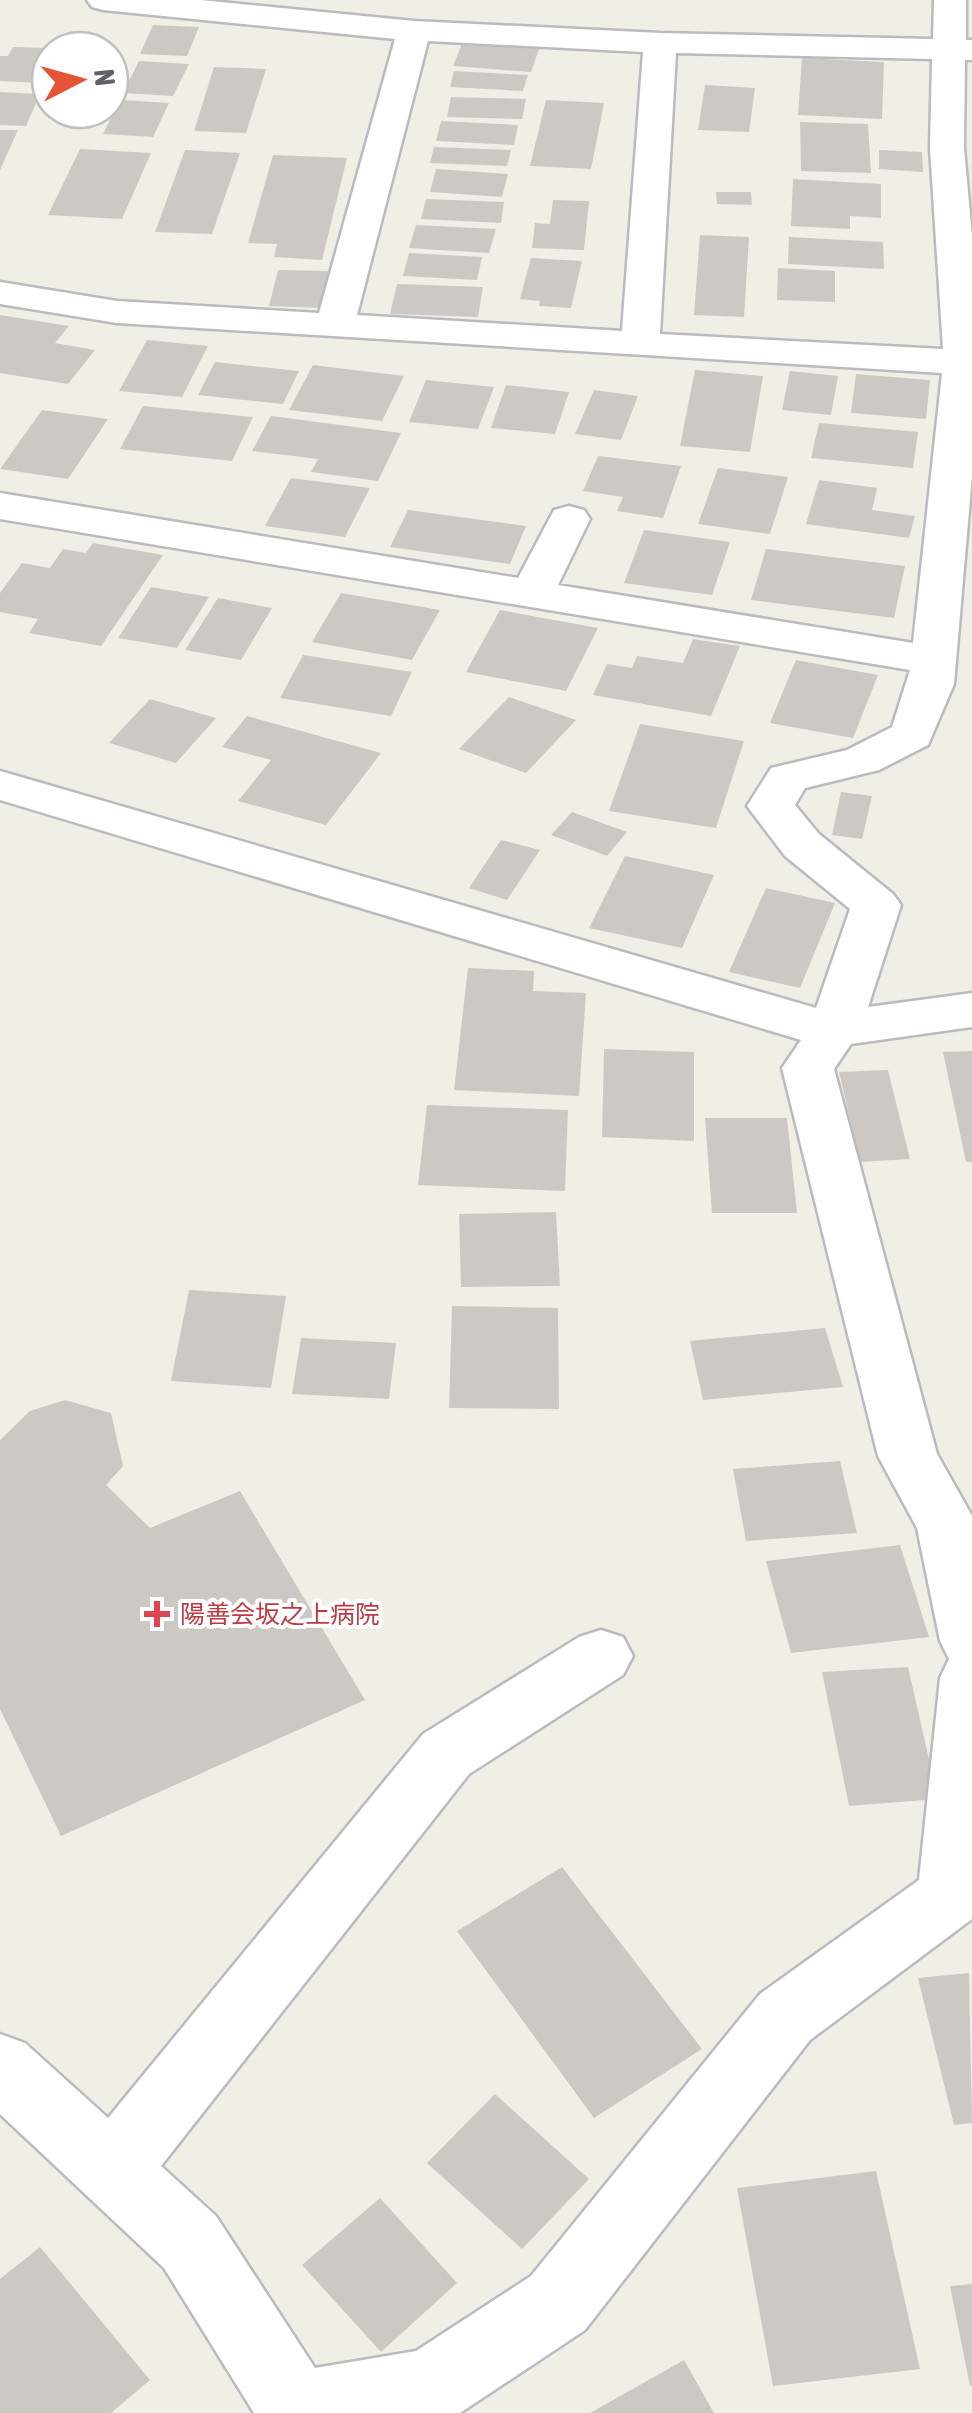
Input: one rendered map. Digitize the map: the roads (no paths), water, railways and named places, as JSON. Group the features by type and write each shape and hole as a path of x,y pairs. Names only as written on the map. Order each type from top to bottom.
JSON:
{"street":[{"path":"103,0 414,30 660,43 962,50"},
{"path":"950,0 962,50 947,148 968,358 946,677 912,734 863,760 788,778 771,806 802,846 876,905 834,1029 808,1068 908,1456 946,1527 972,1641"},
{"path":"335,326 414,30"},
{"path":"640,343 660,43"},
{"path":"0,294 117,312 934,362 968,358"},
{"path":"0,506 532,594 946,677"},
{"path":"532,594 568,519"},
{"path":"0,785 784,1019 834,1029 972,1010"},
{"path":"112,2170 446,1754 601,1656"},
{"path":"0,2067 190,2242 301,2413 317,2406 429,2388 558,2303 785,2017 952,1894 972,1678"}],"place":[{"name":"陽善会坂之上病院","path":"157,1614"}]}
